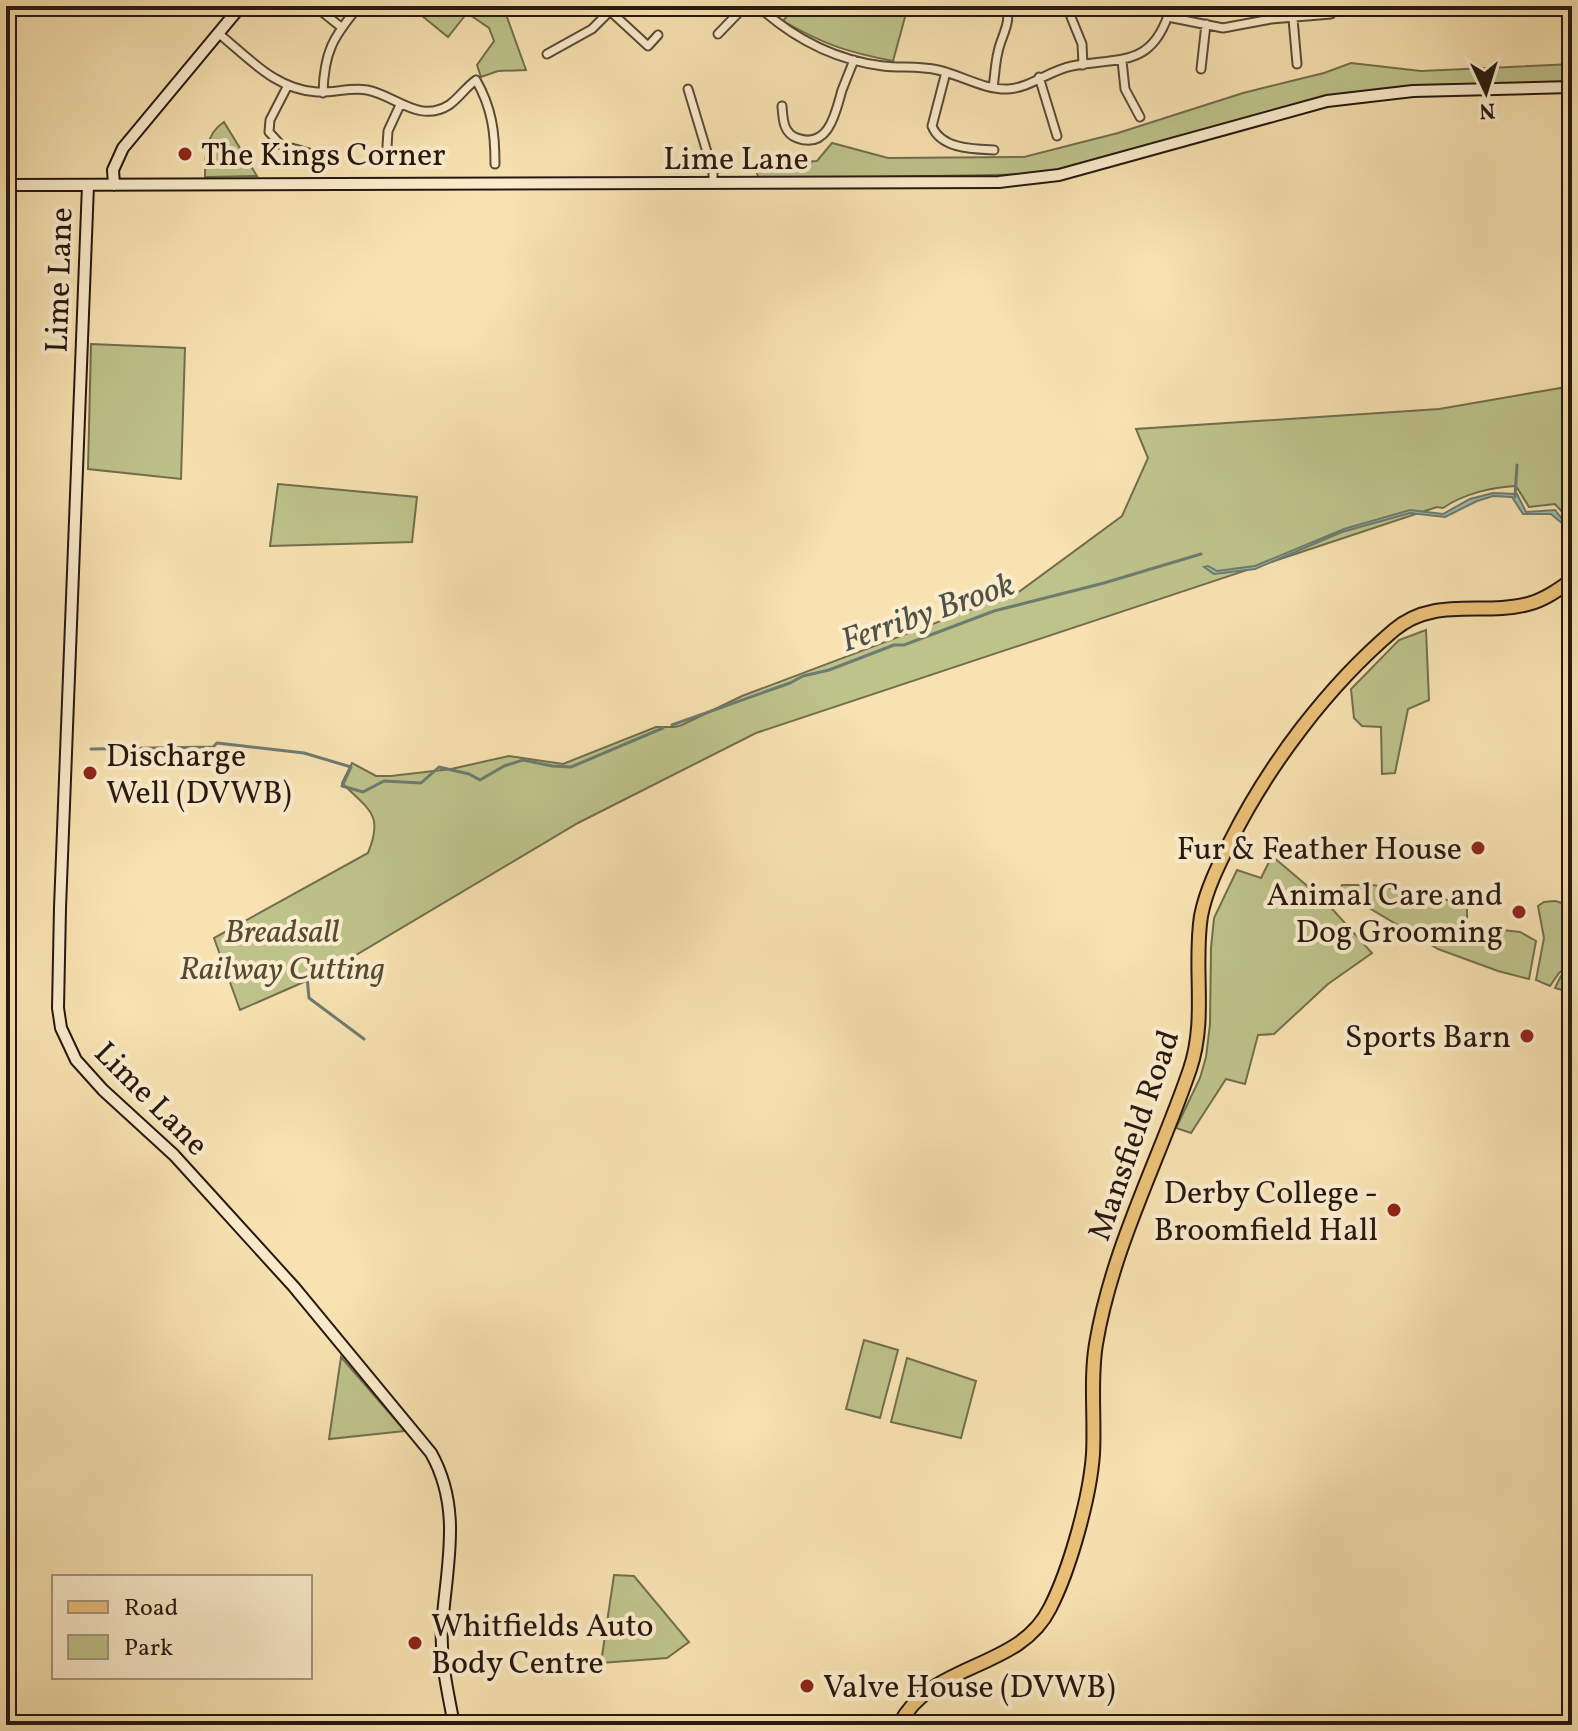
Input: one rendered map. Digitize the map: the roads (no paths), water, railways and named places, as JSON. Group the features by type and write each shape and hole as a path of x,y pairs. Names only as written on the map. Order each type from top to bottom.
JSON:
{"main road":[{"name":"Mansfield Road","path":"899,1725 917,1698 935,1684 1013,1648 1029,1637 1042,1622 1059,1588 1091,1475 1094,1364 1100,1326 1146,1180 1193,1059 1199,1015 1198,941 1202,914 1209,887 1240,823 1297,733 1354,670 1402,624 1435,609 1529,604 1572,580"}],"street":[{"path":"114,185 113,170 123,148 241,6"},
{"path":"309,6 321,11 341,27"},
{"path":"323,93 327,53 341,27 359,6"},
{"path":"718,34 745,6"},
{"path":"758,6 806,43 854,60 946,72 993,87 1017,88 1063,68 1133,58 1159,35 1171,6"},
{"path":"993,87 999,47 1008,25 1006,6"},
{"path":"1072,6 1071,17 1082,44 1083,65"},
{"path":"1265,6 1267,20"},
{"path":"1168,17 1233,28 1267,20 1331,14 1336,6"},
{"path":"547,54 592,29 612,9 648,46 658,35"},
{"path":"1293,19 1297,64"},
{"path":"1201,69 1206,24"},
{"path":"218,33 287,87 323,93 363,89 420,112 446,107 476,80 494,122 495,164"},
{"path":"782,106 786,129 794,138 818,138 832,123 854,60"},
{"path":"1122,61 1125,89 1140,117"},
{"path":"922,131 932,126 946,72"},
{"path":"1039,77 1057,136"},
{"path":"287,87 270,120 269,132 276,142 309,153"},
{"name":"Lime Lane","path":"454,1725 442,1655 451,1515 443,1480 431,1453 294,1287 174,1155 103,1090 76,1060 61,1028 57,992 88,185 999,182 1039,179 1327,101 1413,91 1572,87"},
{"path":"688,89 713,172 713,184"},
{"path":"386,162 388,128 400,105"},
{"path":"932,126 942,140 973,149 994,150"},
{"path":"495,145 505,145"},
{"path":"387,146 399,147"},
{"path":"293,163 296,151"},
{"path":"6,185 88,185"}],"waterway":[{"path":"1515,497 1517,465"},
{"name":"Ferriby Brook","path":"672,725 803,676 829,670 894,645 904,645 994,611 1201,554"},
{"name":"Ferriby Brook","path":"91,749 213,747 217,743 304,753 351,767 342,786 363,792 384,781 421,783 439,767 480,780 504,766 523,760 571,767 663,728"},
{"path":"307,977 309,998 364,1039"}],"place":[{"name":"The Kings Corner","path":"185,154"},
{"name":"Discharge Well (DVWB)","path":"90,773"},
{"name":"Fur & Feather House","path":"1478,848"},
{"name":"Animal Care and Dog Grooming","path":"1519,912"},
{"name":"Sports Barn","path":"1527,1036"},
{"name":"Derby College - Broomfield Hall","path":"1394,1210"},
{"name":"Whitfields Auto Body Centre","path":"415,1643"},
{"name":"Valve House (DVWB)","path":"807,1686"}],"park label":[{"name":"Breadsall Railway Cutting","path":"282,950"}]}
